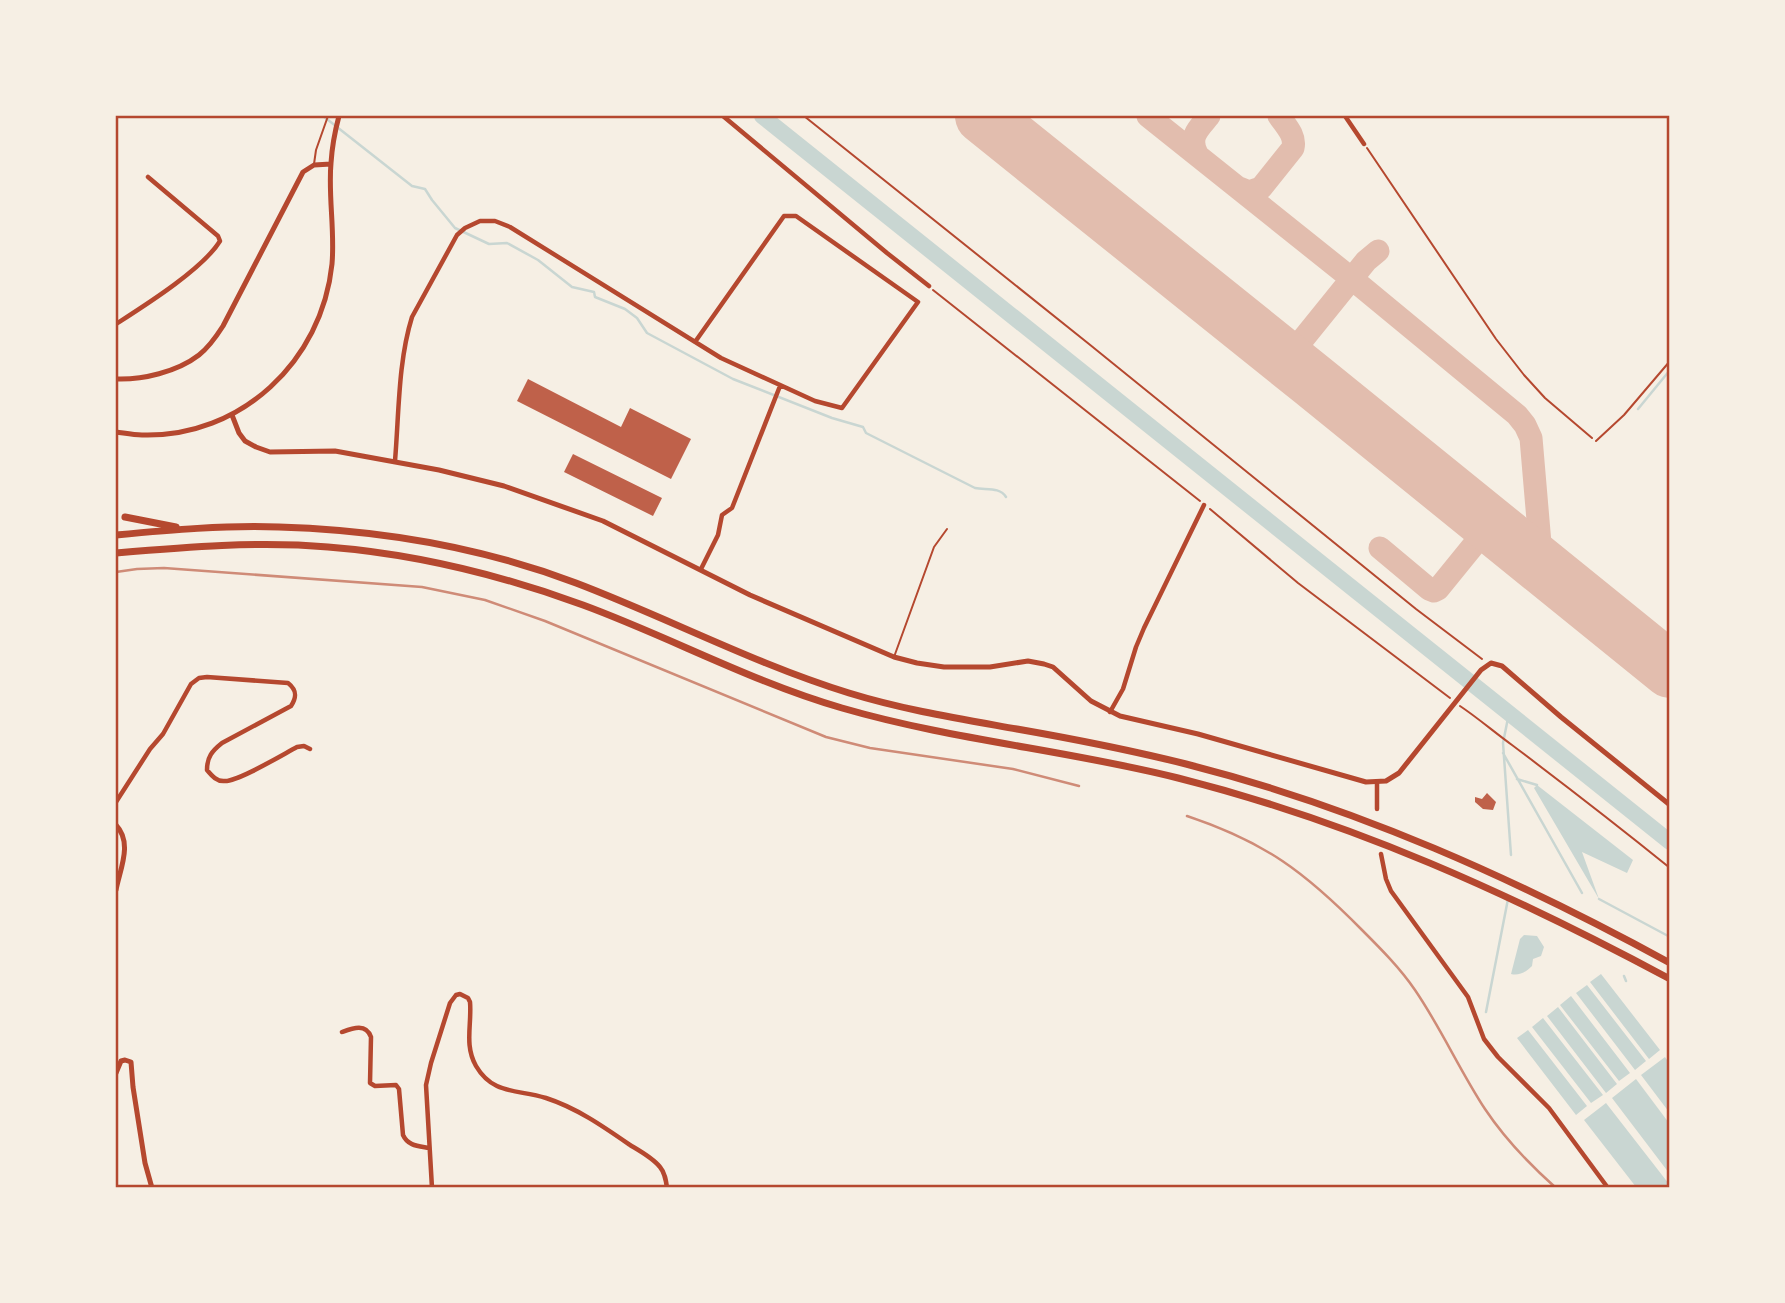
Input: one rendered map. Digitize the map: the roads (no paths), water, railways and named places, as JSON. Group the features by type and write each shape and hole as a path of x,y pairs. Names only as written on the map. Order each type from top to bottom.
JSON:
{"highway":[{"path":"125,517 192,529"},
{"path":"116,535 192,529 278,527 362,533 457,548 519,564 617,599 762,663 851,694 922,711 1139,752 1227,775 1325,806 1475,865 1670,963"},
{"path":"116,553 242,545 326,547 411,558 510,580 588,607 752,677 841,708 943,732 1138,768 1304,814 1407,852 1471,880 1545,914 1670,979"}],"street":[{"path":"723,116 929,286"},
{"path":"1345,116 1364,144"},
{"path":"116,432 143,435 180,432 207,425 232,415 267,390 289,369 318,320 327,291 332,263 331,164 338,118"},
{"path":"116,379 141,378 187,363 212,342 223,326 303,172 314,165 331,164"},
{"path":"116,324 193,270 220,241 218,236 148,177"},
{"path":"395,461 403,357 412,317 457,235 465,228 480,222 495,221 510,227 695,342 722,358 815,401 842,408 918,302 796,216 784,216 695,342"},
{"path":"701,569 718,535 722,515 732,508 780,385"},
{"path":"232,415 245,441 270,452 335,451 395,461 504,486 554,503 603,521 750,595 894,657 944,667 990,667 1028,661 1044,664 1053,667 1091,701 1120,716 1198,734 1362,781 1377,782 1393,778 1399,773 1482,670 1489,664 1496,663 1507,669 1561,717 1670,805"},
{"path":"1110,712 1123,689 1144,628 1204,505"},
{"path":"116,802 150,749 163,734 191,684 199,678 288,683 294,687 296,694 291,706 215,749 207,760 207,770 214,778 223,782 235,779 297,747 310,749"},
{"path":"1377,782 1377,809"},
{"path":"116,825 123,837 125,849 116,890"},
{"path":"1381,854 1391,891 1468,997 1484,1039 1497,1057 1549,1108 1608,1188"},
{"path":"432,1188 426,1085 450,1003 460,994 468,998 470,1003 471,1055 488,1082 498,1087 546,1098 594,1120 656,1163 664,1174 667,1188"},
{"path":"342,1032 363,1028 370,1032 370,1083 375,1086 396,1085 399,1089 405,1141 429,1148"},
{"path":"116,1073 121,1061 125,1059 131,1062 145,1163 152,1188"}],"lane":[{"path":"314,165 316,150 328,116"},
{"path":"1596,441 1624,415 1670,361"},
{"path":"894,657 934,547 947,529"}],"waterway":[{"path":"323,116 412,186 425,189 455,228 489,244 507,243 538,260 572,287 594,292 595,297 625,309 637,318 647,333 733,379 832,418 863,427 866,433 975,488 997,490 1006,497"},
{"path":"762,116 1670,842"},
{"path":"1638,409 1670,370"},
{"path":"1509,713 1503,743 1511,855"},
{"path":"1503,753 1582,893"},
{"path":"1517,779 1537,785"},
{"path":"1486,1012 1508,899"},
{"path":"1599,899 1670,937"},
{"path":"1624,976 1626,981"}],"railway":[{"path":"116,572 164,568 422,587 485,600 545,621 826,737 870,748 1013,769 1079,786"},
{"path":"1187,816 1239,837 1282,861 1322,891 1369,937 1397,966 1415,990 1493,1120 1518,1151 1556,1188"}]}
